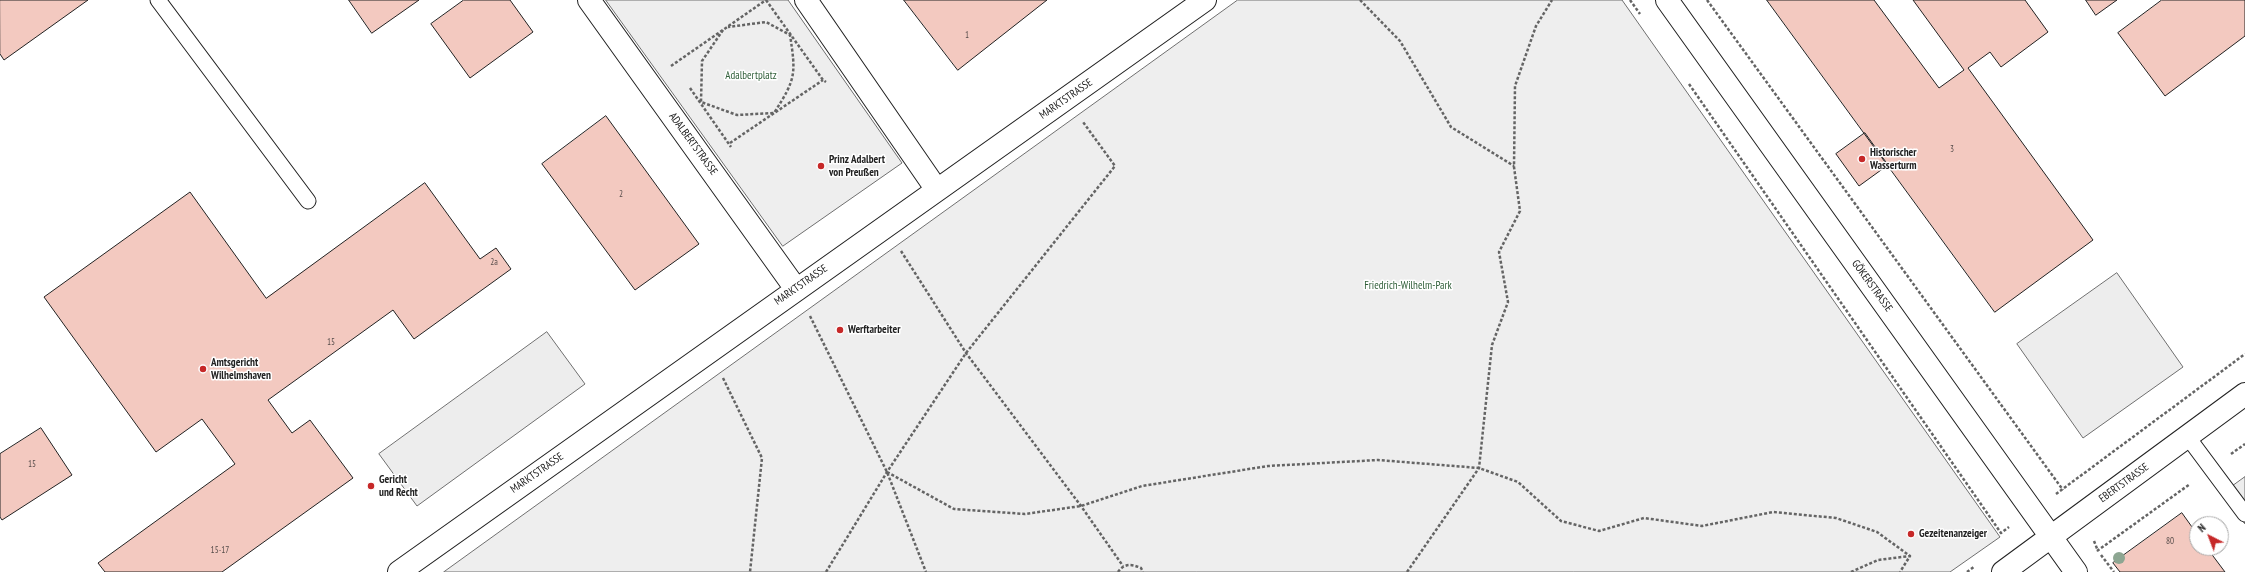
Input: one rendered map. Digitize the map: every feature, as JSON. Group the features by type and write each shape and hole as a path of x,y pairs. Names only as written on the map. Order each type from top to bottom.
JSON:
{"street":[{"name":"ADALBERTSTRASSE","path":"589,0 796,289"},
{"path":"806,0 937,190"},
{"name":"MARKTSTRASSE","path":"399,572 1205,0"},
{"name":"GÖKERSTRASSE","path":"1667,0 2075,570"},
{"name":"EBERTSTRASSE","path":"2003,572 2245,394"}],"lane":[{"path":"158,0 308,201"},
{"path":"2187,436 2210,469 2245,514"}],"path":[{"path":"647,81 766,0 823,80 730,143"},
{"path":"1360,0 1400,41 1451,127 1514,166"},
{"path":"1407,572 1479,468 1492,345 1508,302 1499,252 1520,211 1514,166 1515,86 1536,26 1552,0"},
{"path":"1630,0 1644,20"},
{"path":"1707,0 2081,514 2098,550 2114,572"},
{"path":"728,27 766,22 790,35"},
{"path":"723,30 702,61 701,102 737,115 774,113"},
{"path":"774,113 789,90 795,68 790,35"},
{"path":"1685,78 2001,533 2245,354"},
{"path":"826,572 887,472 966,353 1115,166 1067,98"},
{"path":"886,227 966,353 1081,506 1123,566"},
{"path":"796,289 887,472 926,572"},
{"path":"710,351 762,458 750,572"},
{"path":"2075,570 2098,550 2245,444"},
{"path":"887,472 954,509 1025,514 1081,506 1142,486 1268,466 1378,460 1479,468 1518,482 1561,521 1599,531 1644,518 1702,526 1773,512 1836,518 1877,532 1910,556"},
{"path":"1851,572 1878,560 1910,556"},
{"path":"1900,572 1910,556"},
{"path":"1118,572 1123,566 1134,565 1144,572"}],"green space":[{"name":"Adalbertplatz","path":"606,0 788,0 902,163 783,246"},
{"name":"Friedrich-Wilhelm-Park","path":"1238,0 1622,0 2000,537 1950,572 444,572"}],"shaded area":[{"path":"2117,273 2183,367 2083,438 2017,344"},
{"path":"547,332 585,384 417,506 379,454"},
{"path":"2245,477 2245,524 2223,493"}],"building":[{"path":"0,0 88,0 4,60 0,54"},
{"path":"349,0 419,0 372,33"},
{"path":"464,0 510,0 533,32 470,78 431,24"},
{"path":"904,0 1047,0 958,70"},
{"path":"1767,0 1874,0 1939,88 1964,70 1913,0 2025,0 2048,32 2001,67 1990,52 1968,68 2093,240 1995,312"},
{"path":"2086,0 2117,0 2096,15"},
{"path":"2162,0 2245,0 2245,36 2165,96 2118,33"},
{"path":"606,116 699,244 635,290 542,164"},
{"name":"Historischer Wasserturm","path":"1865,133 1888,165 1859,186 1836,154"},
{"name":"Amtsgericht Wilhelmshaven","path":"425,183 480,259 496,248 511,269 414,339 393,310 268,400 292,433 310,420 353,478 222,572 105,572 98,563 235,464 202,419 156,452 44,297 190,192 266,298"},
{"path":"41,428 72,475 2,520 0,517 0,454"},
{"path":"2182,513 2189,523 2189,556 2213,556 2225,572 2120,572 2113,563"}],"place":[{"name":"Historischer Wasserturm","path":"1862,159"},
{"name":"Prinz Adalbert von Preußen","path":"821,166"},
{"name":"Werftarbeiter","path":"840,330"},
{"name":"Amtsgericht Wilhelmshaven","path":"203,369"},
{"name":"Gericht und Recht","path":"371,486"},
{"name":"Gezeitenanzeiger","path":"1911,534"}]}
